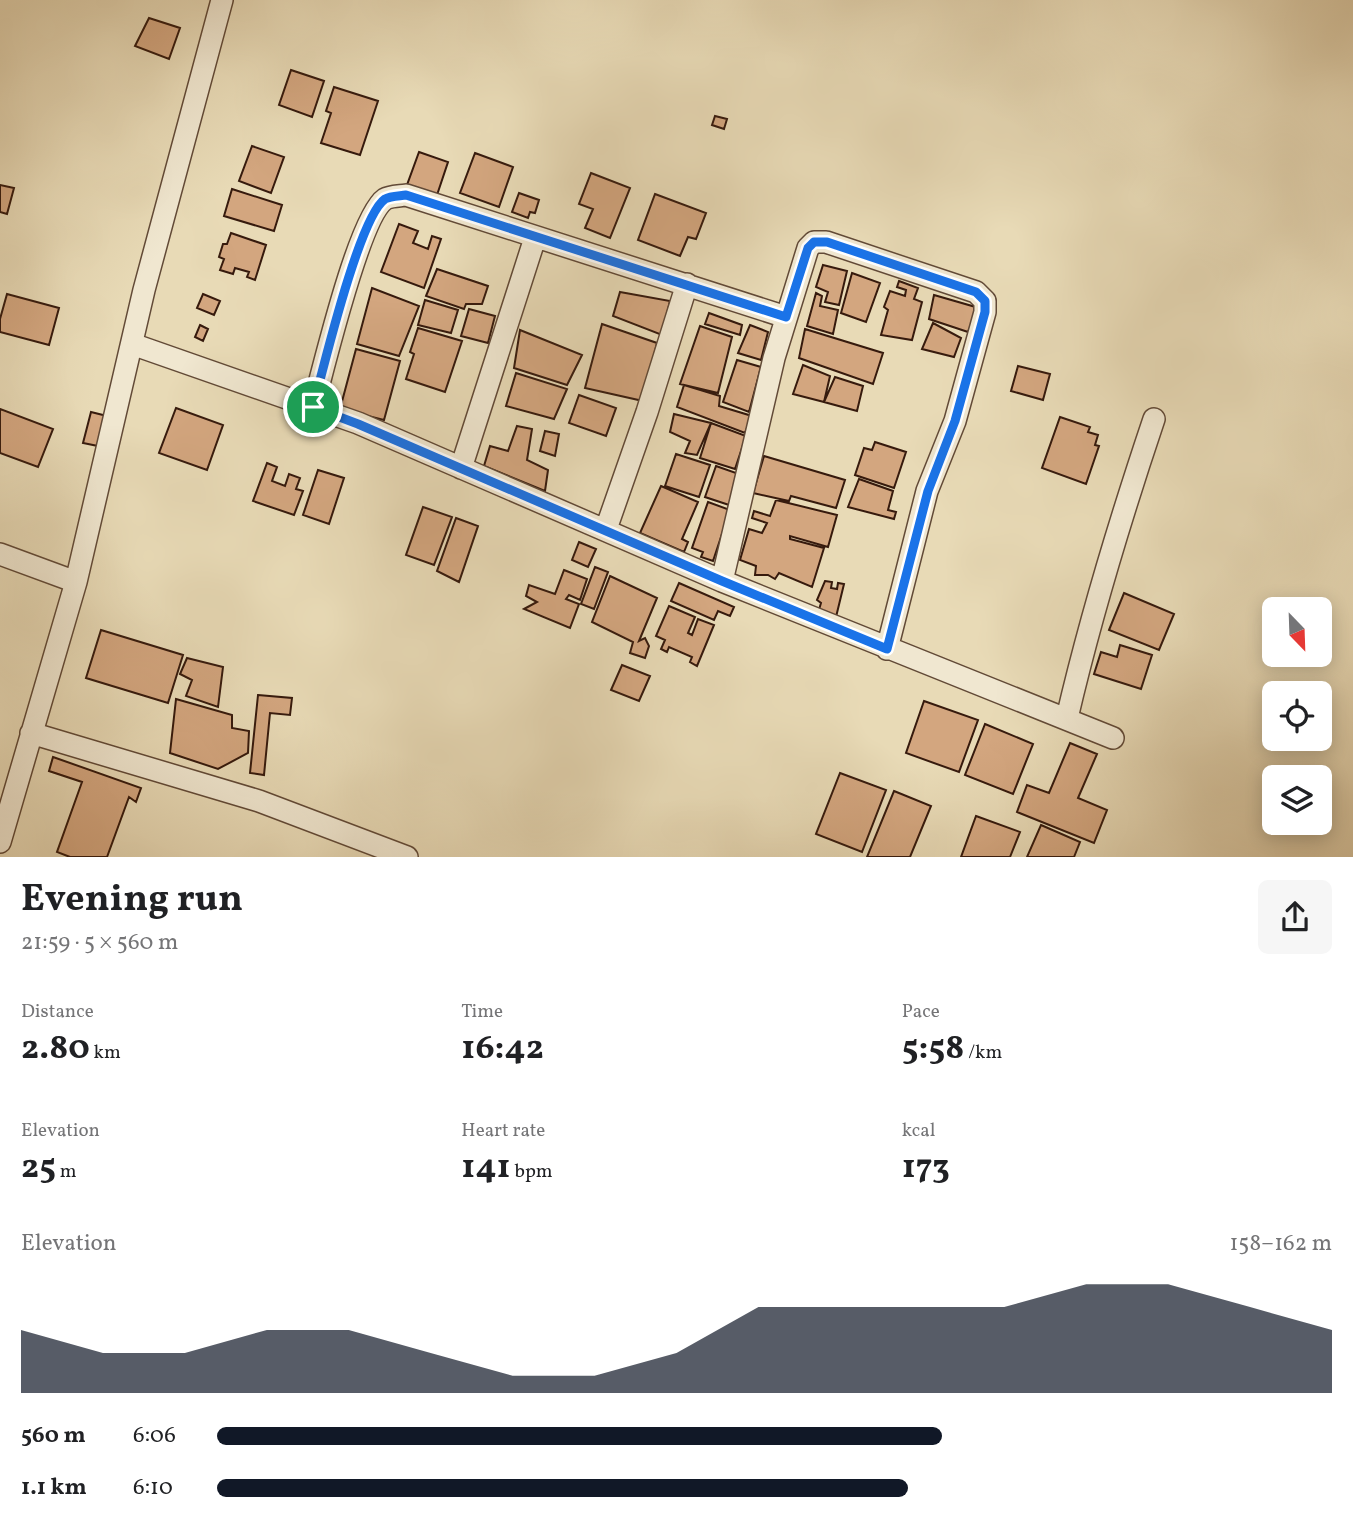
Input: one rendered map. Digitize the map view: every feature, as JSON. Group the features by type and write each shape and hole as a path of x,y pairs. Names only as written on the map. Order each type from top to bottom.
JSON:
{"street":[{"path":"0,842 76,582 132,344 222,0"},
{"path":"313,407 351,271 371,216 386,198 406,195 786,317"},
{"path":"461,468 535,237"},
{"path":"722,581 745,477 786,317 808,248 814,242 827,242 976,292 985,301 985,312 955,421 928,491 887,649"},
{"path":"606,529 647,412 687,284"},
{"path":"132,344 358,424 722,581 1113,738"},
{"path":"1067,718 1090,623 1154,419"},
{"path":"0,554 76,582"},
{"path":"31,733 259,802 407,857"}],"building":[{"path":"149,18 180,28 169,59 135,46"},
{"path":"291,70 324,81 312,117 279,105"},
{"path":"334,87 378,101 360,155 321,143 331,113 326,111"},
{"path":"715,116 727,119 724,129 712,125"},
{"path":"252,146 284,157 271,193 239,181"},
{"path":"419,152 448,162 437,195 407,185"},
{"path":"475,153 513,167 499,207 460,193"},
{"path":"591,173 630,188 610,238 585,228 593,209 579,204"},
{"path":"0,185 14,188 7,214 0,212"},
{"path":"232,189 282,205 274,231 224,216"},
{"path":"519,193 539,200 535,213 530,212 528,218 512,212"},
{"path":"655,194 706,213 696,239 688,237 680,256 638,240"},
{"path":"399,224 418,231 413,243 428,249 432,236 441,239 424,288 381,272"},
{"path":"231,233 266,245 255,280 247,277 249,272 235,268 233,274 220,270 224,259 219,257 223,244 227,244"},
{"path":"823,265 847,271 839,305 825,302 828,292 816,287"},
{"path":"437,269 488,286 482,304 466,304 464,309 426,296"},
{"path":"852,273 880,283 866,322 841,313"},
{"path":"899,281 918,288 914,299 922,302 912,340 881,335 888,310 884,307 890,291 905,296 906,290 897,287"},
{"path":"372,288 419,306 399,356 357,344"},
{"path":"620,292 670,301 662,335 613,316"},
{"path":"816,293 822,296 820,306 838,310 833,334 807,326"},
{"path":"7,294 59,308 49,345 0,332 0,319"},
{"path":"203,294 220,301 214,315 197,308"},
{"path":"934,295 979,308 968,332 929,319"},
{"path":"425,300 458,310 451,333 418,325"},
{"path":"469,309 495,316 488,343 461,336"},
{"path":"709,313 742,325 740,335 705,324"},
{"path":"933,323 961,338 954,357 922,349"},
{"path":"602,324 657,343 643,401 585,388"},
{"path":"200,325 208,329 203,341 195,337"},
{"path":"750,325 768,332 761,360 738,353"},
{"path":"700,326 732,337 718,393 680,384"},
{"path":"418,328 462,341 445,392 406,379 414,354 410,352"},
{"path":"805,329 883,353 873,384 799,358"},
{"path":"520,330 582,355 567,385 514,368"},
{"path":"356,349 400,361 384,420 340,409"},
{"path":"737,360 761,367 749,412 723,402"},
{"path":"803,365 830,376 824,402 793,394"},
{"path":"1018,366 1050,374 1043,400 1011,391"},
{"path":"516,373 567,389 554,419 506,406"},
{"path":"835,377 863,386 857,411 824,402"},
{"path":"684,385 720,396 719,406 752,416 745,433 677,407"},
{"path":"579,395 616,408 606,436 569,423"},
{"path":"176,408 223,425 207,470 159,453"},
{"path":"0,409 53,429 38,467 0,453"},
{"path":"91,412 111,417 103,447 83,443"},
{"path":"674,414 711,423 697,455 685,453 690,441 670,432"},
{"path":"1060,417 1090,427 1088,432 1098,435 1095,445 1099,446 1086,484 1042,468"},
{"path":"711,423 746,436 735,469 700,458"},
{"path":"517,426 532,429 527,460 548,470 545,491 484,466 490,446 508,451"},
{"path":"545,431 559,434 555,456 540,451"},
{"path":"875,442 906,452 894,488 855,475 864,448 872,450"},
{"path":"676,454 710,465 699,497 665,486"},
{"path":"764,456 845,480 836,508 791,496 789,501 753,493"},
{"path":"267,463 277,467 272,481 285,486 289,474 300,478 296,489 303,491 294,515 253,501"},
{"path":"716,466 739,474 729,505 705,497"},
{"path":"318,470 344,478 329,524 303,515"},
{"path":"859,479 893,491 888,510 896,512 894,519 848,507"},
{"path":"661,486 698,502 682,539 688,542 684,552 640,533"},
{"path":"776,500 837,515 828,547 790,536 790,539 824,548 812,587 779,573 775,579 768,575 755,575 756,566 740,560 749,529 762,533 767,523 752,518 754,511 770,516"},
{"path":"708,502 730,510 713,561 701,557 703,552 692,548"},
{"path":"423,507 452,517 434,565 406,555"},
{"path":"456,518 478,526 459,582 437,571"},
{"path":"579,542 596,549 588,567 572,560"},
{"path":"595,567 608,572 594,609 581,604"},
{"path":"564,570 587,579 580,600 569,595 566,599 579,604 570,628 524,609 537,602 526,596 529,585 555,594"},
{"path":"610,576 657,598 639,641 645,638 649,646 645,658 630,653 633,642 592,622"},
{"path":"825,581 832,582 831,588 837,589 838,583 844,584 836,617 818,613 821,603 817,600"},
{"path":"679,583 734,607 730,616 718,611 714,620 671,601"},
{"path":"1124,593 1174,614 1159,650 1109,630"},
{"path":"669,606 695,617 688,633 692,635 698,619 714,625 697,666 690,662 692,657 669,647 667,652 661,649 665,640 656,636"},
{"path":"101,630 183,655 168,703 86,678"},
{"path":"1120,645 1152,655 1141,689 1094,674 1101,652 1117,657"},
{"path":"187,658 223,667 218,707 186,696 192,680 180,674"},
{"path":"622,665 650,676 639,701 611,690"},
{"path":"258,695 292,698 290,715 270,713 264,775 250,773"},
{"path":"176,699 232,715 232,728 249,731 248,753 218,769 170,753"},
{"path":"924,701 978,720 959,772 906,753"},
{"path":"985,724 1033,744 1013,794 965,775"},
{"path":"1070,743 1097,754 1078,798 1107,810 1094,843 1017,812 1027,785 1049,793"},
{"path":"53,757 141,788 136,802 129,797 107,857 70,857 57,852 82,782 49,771"},
{"path":"840,773 886,790 862,852 816,834"},
{"path":"894,791 931,806 910,857 867,857"},
{"path":"976,816 1020,832 1010,857 961,857"},
{"path":"1041,825 1080,842 1074,857 1027,857"}],"route":[{"path":"406,195 786,317 808,248 814,242 827,242 976,292 985,301 985,312 955,421 928,491 887,649 313,407 351,271 371,216 386,198 406,195"}]}
